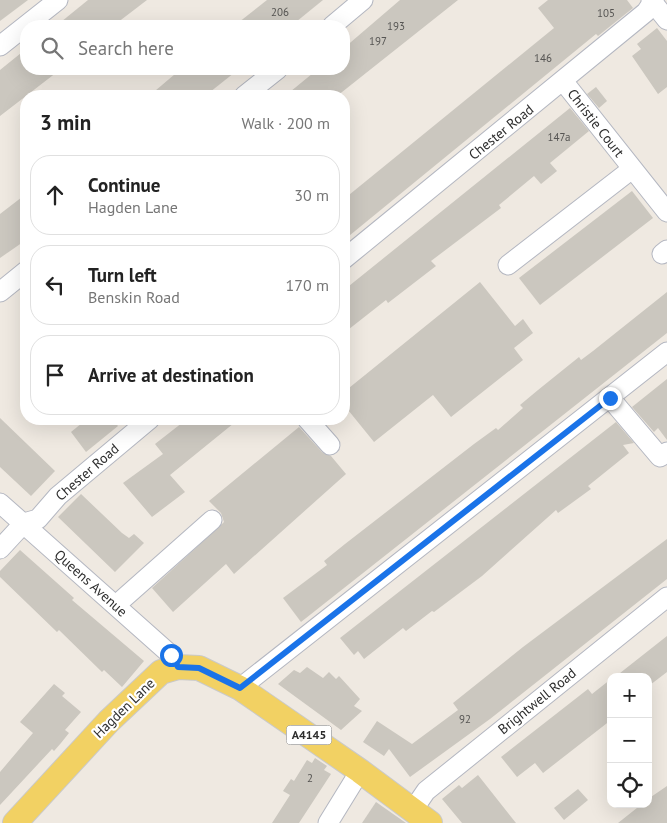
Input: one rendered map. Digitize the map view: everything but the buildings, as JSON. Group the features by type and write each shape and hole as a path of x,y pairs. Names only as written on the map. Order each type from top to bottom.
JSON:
{"main road":[{"name":"A4145","path":"178,667 199,668 240,688 360,771 422,817"},
{"name":"Hagden Lane","path":"15,823 110,721 161,672 178,667"}],"street":[{"path":"33,20 58,0"},
{"path":"339,20 363,0"},
{"path":"653,1 667,20"},
{"name":"Chester Road","path":"350,254 563,82 646,12 653,1"},
{"path":"0,46 20,30"},
{"path":"252,90 270,75"},
{"name":"Christie Court","path":"563,82 667,212"},
{"path":"508,265 630,167"},
{"path":"0,292 20,276"},
{"path":"240,688 667,352"},
{"path":"610,398 660,457 667,452"},
{"name":"Chester Road","path":"0,549 24,523 38,519 58,496 143,425"},
{"path":"312,425 330,445"},
{"name":"Queens Avenue","path":"0,503 171,655 178,667"},
{"path":"116,605 212,520"},
{"name":"Brightwell Road","path":"422,817 426,791 667,597"},
{"path":"328,823 360,771"}],"route":[{"path":"171,655 178,667 199,668 240,688 610,398"}]}
